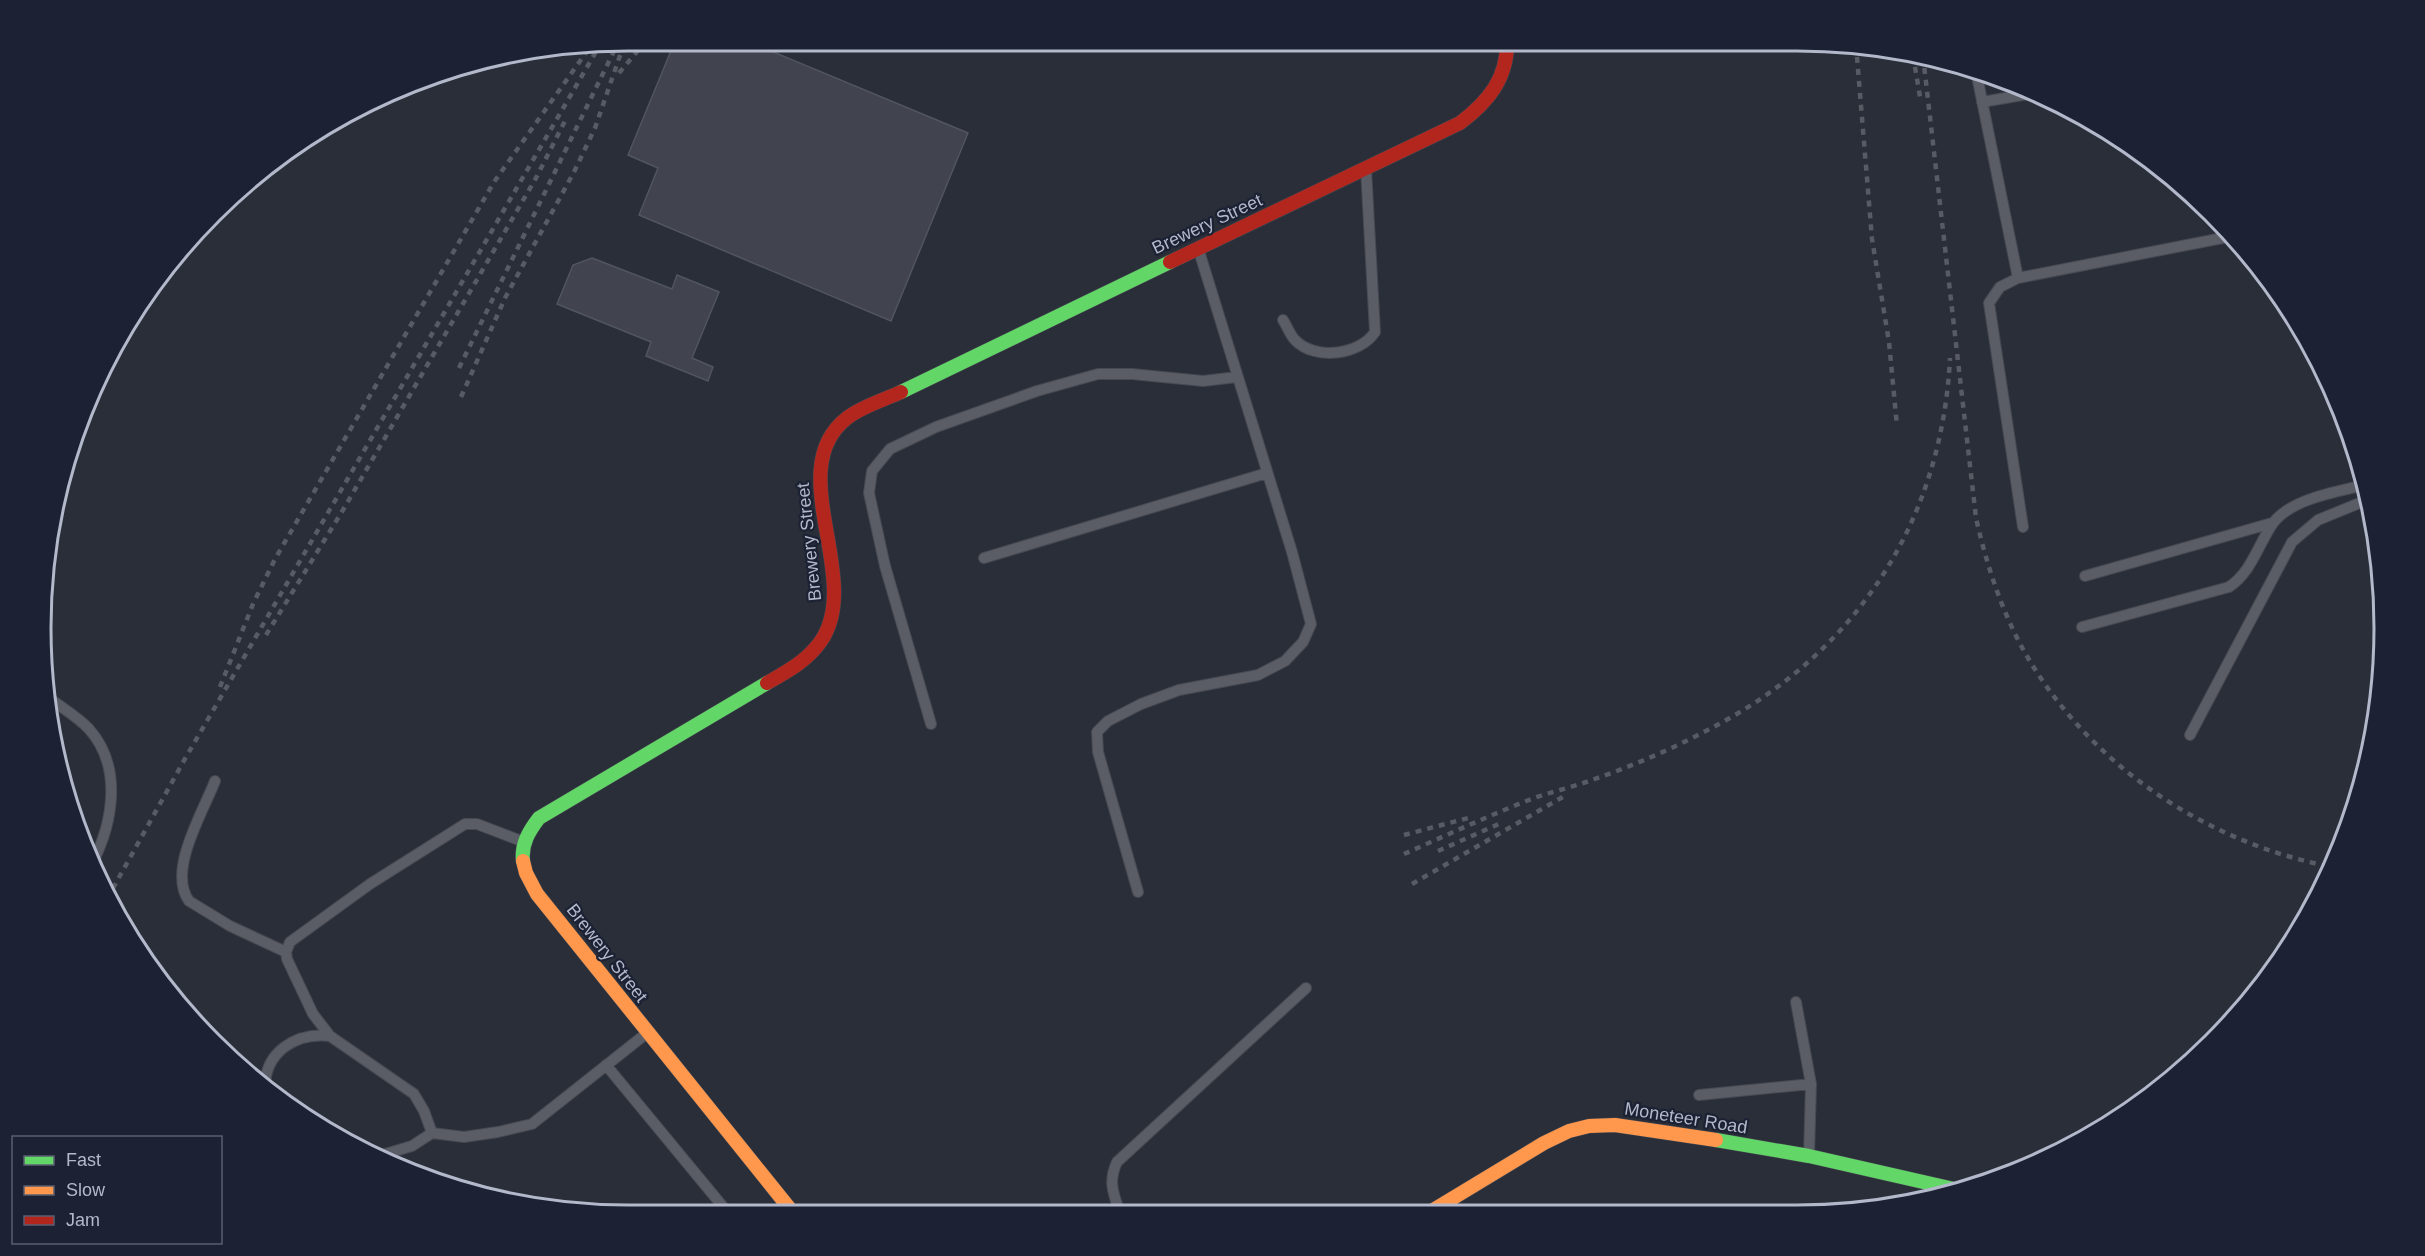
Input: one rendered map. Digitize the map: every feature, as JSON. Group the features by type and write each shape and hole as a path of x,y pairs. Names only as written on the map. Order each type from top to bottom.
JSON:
{"street":[{"name":"Brewery Street","path":"787,1205 537,894 521,855 529,830 539,818 801,663 815,650 828,632 835,598 820,480 821,462 825,446 835,430 848,417 1460,123 1478,110 1495,90 1505,69 1506,51"},
{"name":"Moneteer Road","path":"1442,1205 1544,1143 1569,1131 1589,1126 1638,1126 1809,1156 1941,1186"}],"lane":[{"path":"1978,81 2018,279"},
{"path":"1982,102 2019,96"},
{"path":"1283,320 1295,341 1311,350 1337,353 1353,349 1369,342 1375,332 1366,169"},
{"path":"2023,527 1989,303 2000,287 2018,279 2222,238"},
{"path":"1137,892 1098,752 1096,732 1108,721 1141,704 1179,690 1258,675 1286,661 1303,642 1311,624 1292,552 1198,248"},
{"path":"931,724 885,566 869,493 872,471 890,449 936,427 1037,391 1098,374 1132,374 1203,381 1238,377"},
{"path":"984,558 1267,473"},
{"path":"2085,576 2272,523 2301,503 2356,487"},
{"path":"2190,735 2292,542 2318,520 2360,503"},
{"path":"2082,627 2229,587 2248,569 2272,523"},
{"path":"56,704 89,730 108,760 112,783 104,840 97,854"},
{"path":"216,781 182,862 180,878 184,895 189,901 230,926 288,947 313,1014 330,1036 414,1094 424,1111 432,1133"},
{"path":"288,947 370,884 465,824 477,824 524,842"},
{"path":"1117,1205 1111,1175 1117,1161 1306,988"},
{"path":"1796,1002 1812,1084 1809,1156"},
{"path":"389,1153 412,1146 432,1133 464,1137 532,1124 647,1032"},
{"path":"266,1077 266,1069 279,1052 297,1038 315,1034 330,1036"},
{"path":"606,1065 722,1205"},
{"path":"1699,1095 1812,1084"}],"building":[{"path":"671,51 771,51 968,133 891,321 639,215 658,168 628,155"},
{"path":"592,258 672,289 677,275 719,292 692,358 713,367 708,381 646,356 651,342 557,304 573,265"}],"railway":[{"path":"459,368 614,51"},
{"path":"461,397 505,298 574,172 595,128 621,51"},
{"path":"619,73 638,51"},
{"path":"220,687 253,604 275,559 494,182 586,52"},
{"path":"113,888 186,757 596,52"},
{"path":"1857,54 1872,239 1889,342 1897,426"},
{"path":"1914,63 1920,97"},
{"path":"1924,66 1976,518 1997,592 2021,646 2058,702 2089,737 2123,768 2160,796 2200,820 2242,840 2286,856 2323,865"},
{"path":"266,635 343,510 536,178 566,119"},
{"path":"1404,854 1534,798 1620,770 1687,741 1769,693 1813,657 1852,617 1884,572 1911,524 1930,472 1944,417 1950,358"},
{"path":"1412,884 1568,794"},
{"path":"1404,835 1468,818"},
{"path":"1438,851 1501,823"}],"traffic: fast":[{"path":"901,392 1170,262"},
{"path":"523,861 523,849 527,838 539,818 767,683"},
{"path":"1716,1140 1809,1156 1941,1186"}],"traffic: slow":[{"path":"523,861 526,873 537,894 787,1205"},
{"path":"1442,1205 1544,1143 1569,1131 1589,1126 1615,1125 1716,1140"}],"traffic: jam":[{"path":"1170,262 1460,123 1479,107 1494,88 1504,66 1506,51"},
{"path":"767,683 797,665 810,654 821,641 832,615 834,587 821,494 821,466 829,440 847,418 901,392"}]}
